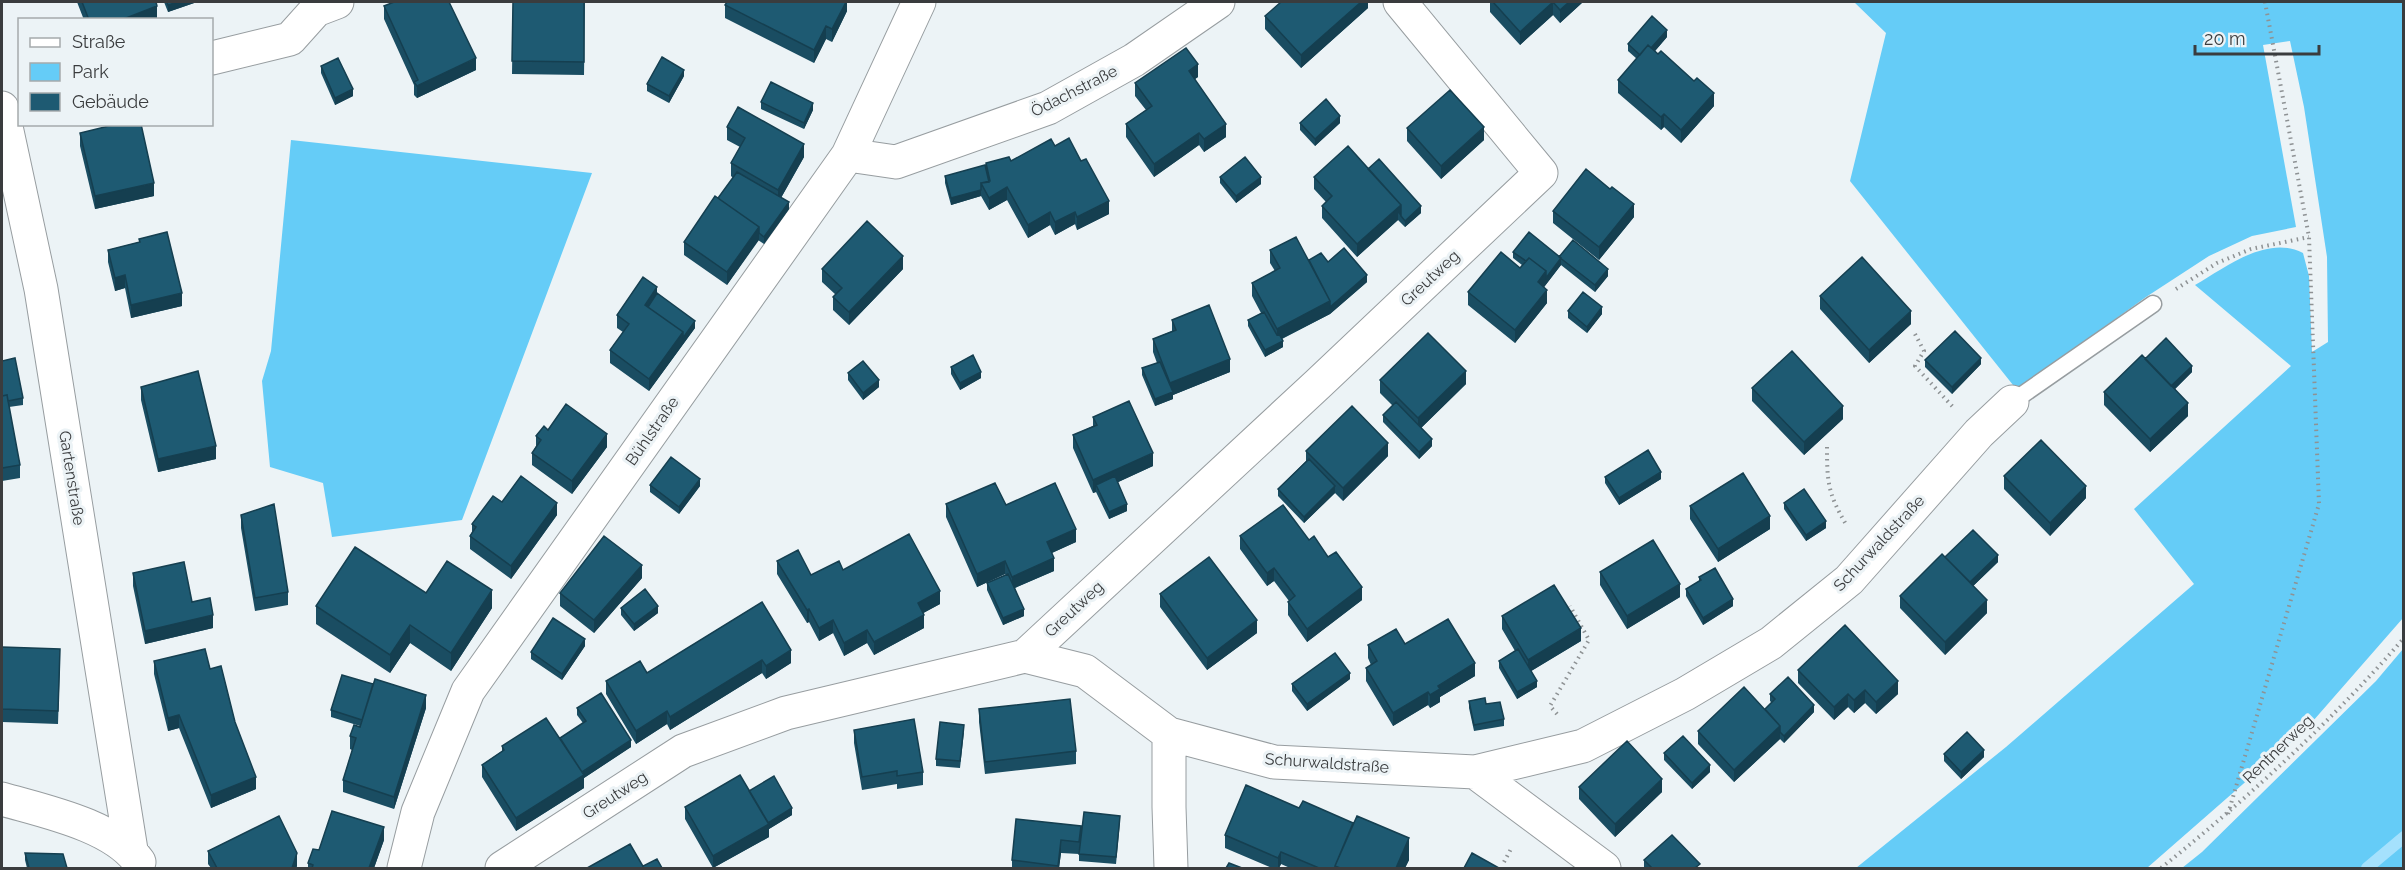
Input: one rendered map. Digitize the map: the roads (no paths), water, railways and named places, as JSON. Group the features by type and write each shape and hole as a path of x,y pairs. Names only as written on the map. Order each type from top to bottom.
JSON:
{"street":[{"path":"213,58 290,39 316,10 337,2"},
{"name":"Bühlstraße","path":"404,868 418,812 468,691 848,155 919,2"},
{"name":"Ödachstraße","path":"848,155 896,162 1048,108 1134,60 1218,2"},
{"name":"Greutweg","path":"502,868 683,751 786,713 1024,656 1328,375 1541,173 1400,2"},
{"path":"2,109 18,105"},
{"name":"Gartenstraße","path":"2,109 41,289 137,860"},
{"name":"Schurwaldstraße","path":"1024,656 1085,671 1169,734 1274,762 1475,772 1583,746 1685,694 1771,643 1849,580 1979,433 2012,402"},
{"path":"1169,734 1171,868"},
{"path":"1475,772 1604,868"},
{"path":"2,799 84,823 137,860"}],"lane":[{"name":"Schurwaldstraße","path":"2012,402 2153,304"}],"waterway":[{"path":"2367,868 2404,837"}]}
